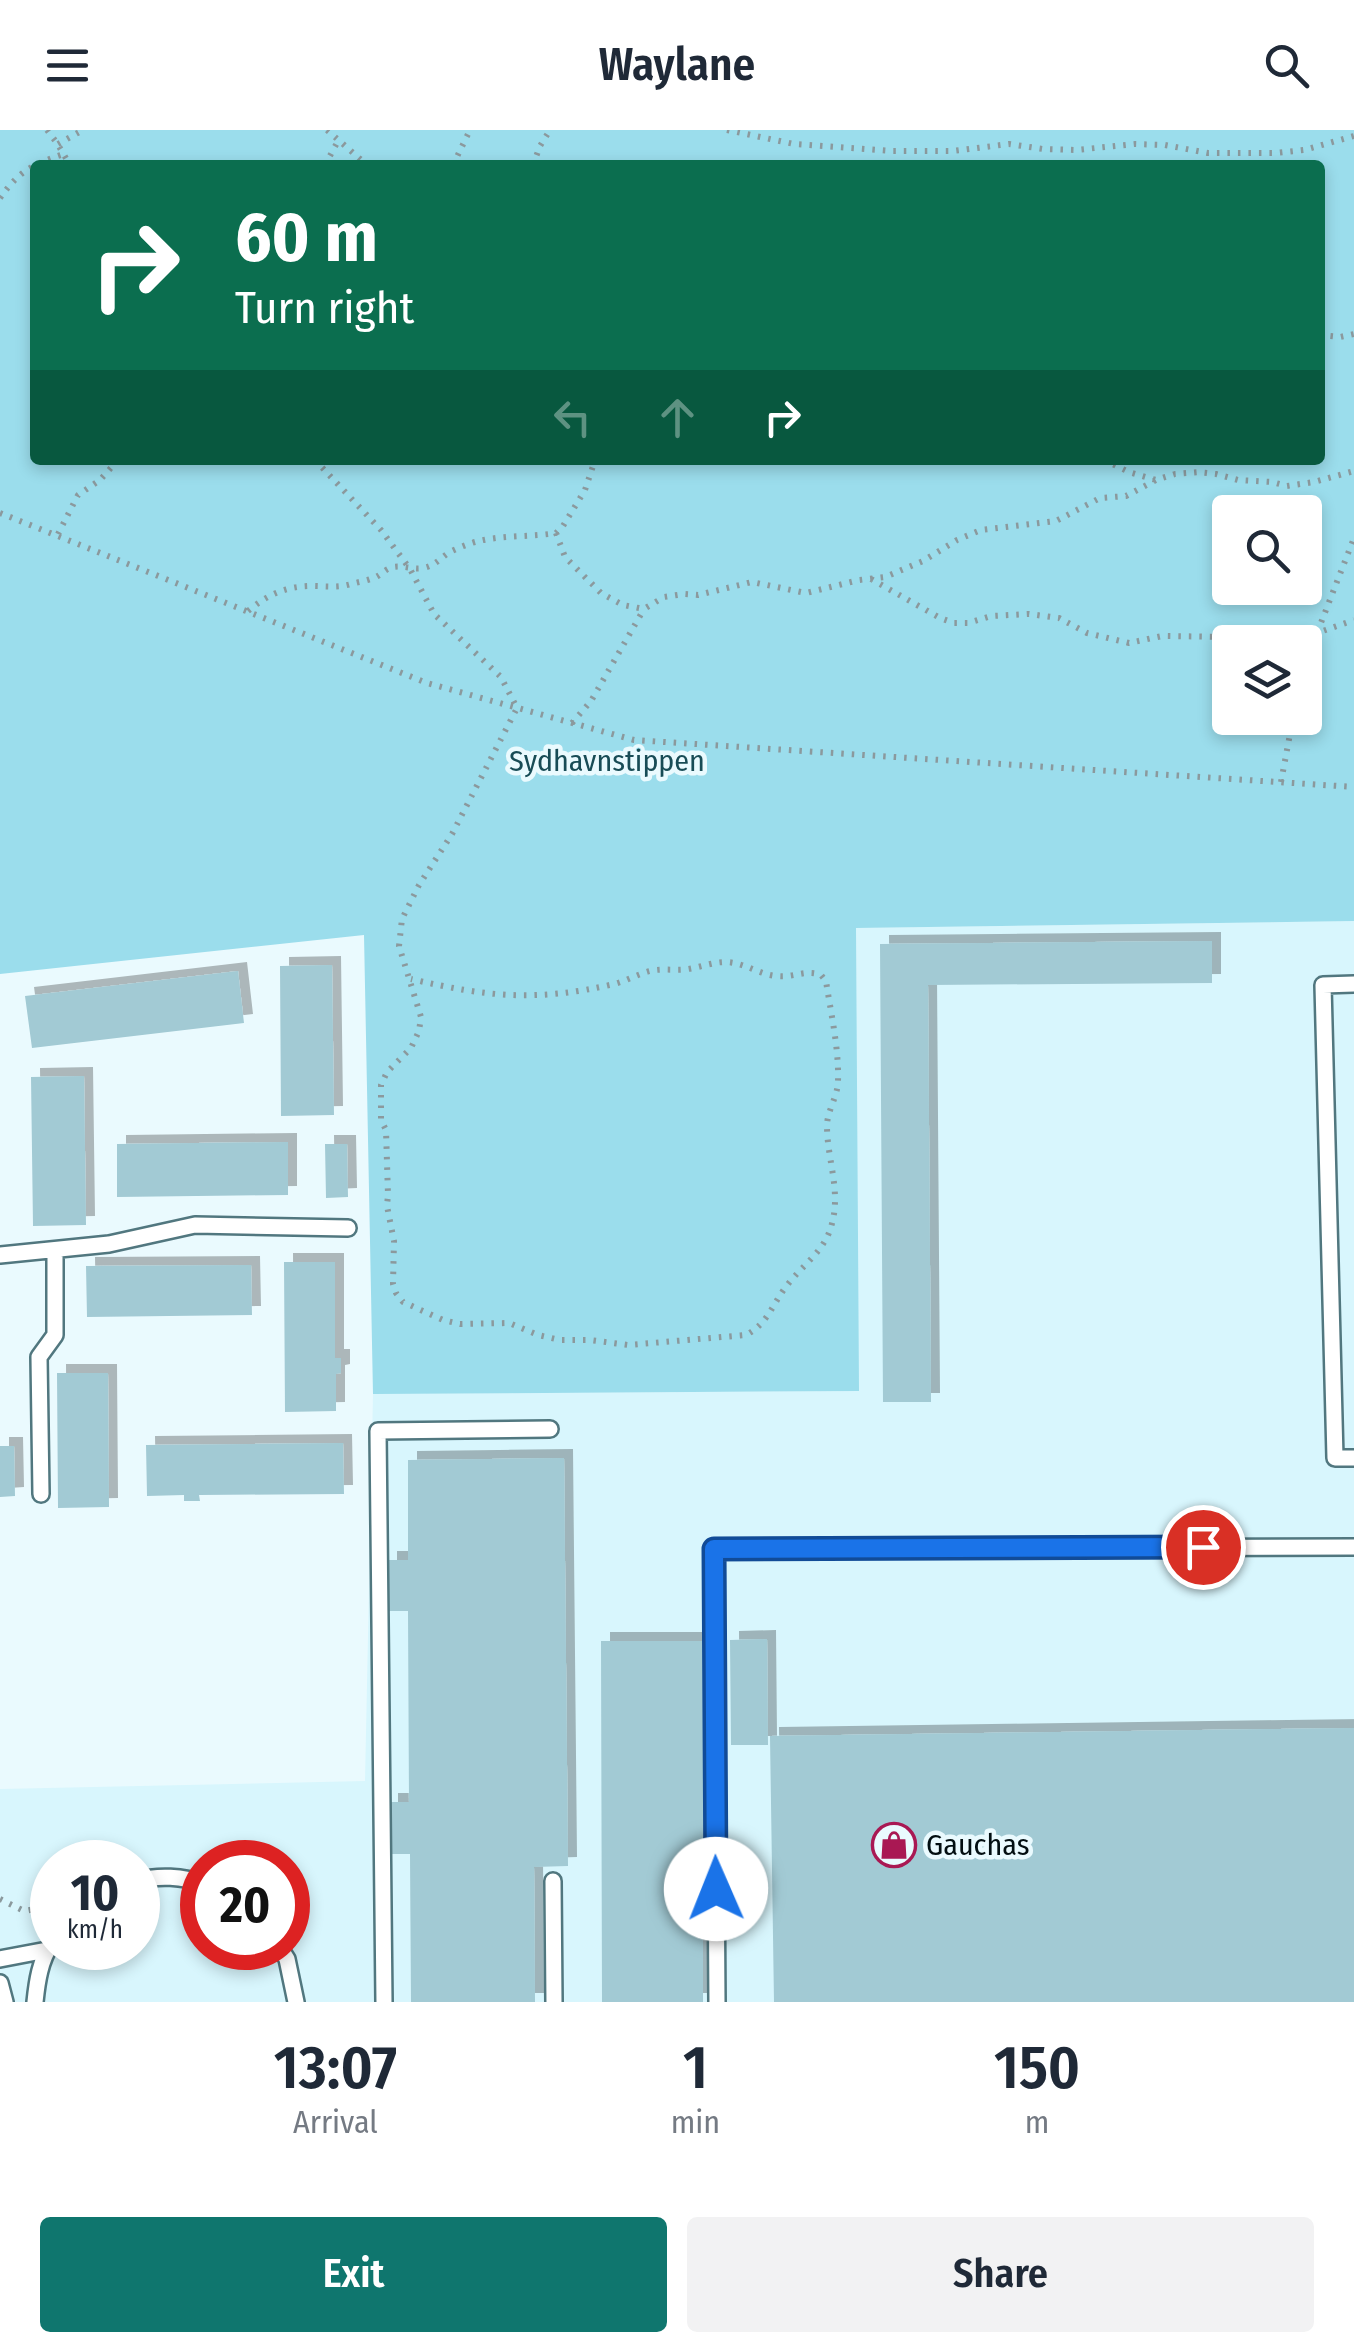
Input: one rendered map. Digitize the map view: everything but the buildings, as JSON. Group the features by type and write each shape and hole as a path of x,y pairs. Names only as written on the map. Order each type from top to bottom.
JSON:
{"lane":[{"path":"1354,984 1323,985 1336,1458 1354,1458"},
{"path":"0,1255 109,1244 196,1225 348,1228"},
{"path":"41,1494 39,1358 54,1335 55,1250"},
{"path":"384,2002 378,1431 550,1429"},
{"path":"717,2002 714,1549 1354,1547"},
{"path":"553,1882 554,2002"},
{"path":"0,1959 30,1952"},
{"path":"35,2002 41,1970"},
{"path":"289,1970 296,2002"},
{"path":"0,1983 5,2002"}],"path":[{"path":"47,130 67,160"},
{"path":"58,144 83,130"},
{"path":"328,130 340,130"},
{"path":"328,130 360,160"},
{"path":"455,160 470,130"},
{"path":"535,160 550,130"},
{"path":"727,130 794,144 893,154 1009,144 1076,150 1165,145 1208,152 1276,153 1304,150 1354,136"},
{"path":"328,160 338,141"},
{"path":"45,160 64,154"},
{"path":"0,198 15,178 30,167"},
{"path":"1325,335 1354,334"},
{"path":"58,534 78,496 114,465"},
{"path":"321,465 381,530 410,569 434,614 501,678 516,708"},
{"path":"248,611 278,592 377,578 387,568 397,566 427,568 447,554 481,540 556,532 584,490 593,465"},
{"path":"1114,465 1156,480"},
{"path":"572,722 592,700 644,608 664,597 698,596 752,582 806,593 901,572 980,530 1056,521 1100,498 1126,496 1175,474 1199,472 1287,486 1354,471"},
{"path":"0,513 428,684 634,740 1354,787"},
{"path":"556,532 565,557 601,593 623,605 644,608"},
{"path":"1320,625 1354,538"},
{"path":"870,579 954,623 1029,614 1059,618 1087,633 1129,642 1162,636 1212,637"},
{"path":"1322,631 1354,620"},
{"path":"411,978 472,993 524,997 614,984 647,972 716,962 751,966 778,977 806,972 822,975 836,1046 838,1084 827,1121 836,1208 831,1230 818,1251 788,1283 759,1328 746,1335 628,1345 560,1340 538,1336 509,1323 460,1324 443,1320 403,1302 393,1284 394,1241 386,1206 386,1130 380,1120 381,1085 411,1048 421,1018 399,946 402,919 452,834 516,708"},
{"path":"1281,782 1290,735"},
{"path":"0,1899 24,1911 30,1910"}],"shaded area":[{"path":"1354,921 1354,2002 0,2002 0,1789 365,1781 373,1394 858,1391 855,928"}],"green space":[{"name":"Sydhavnstippen","path":"0,130 1354,130 1354,921 856,928 859,1391 373,1394 364,935 0,974"}],"place":[{"name":"Gauchas","path":"894,1845"}],"route":[{"path":"716,1889 714,1549 1203,1547"}]}
